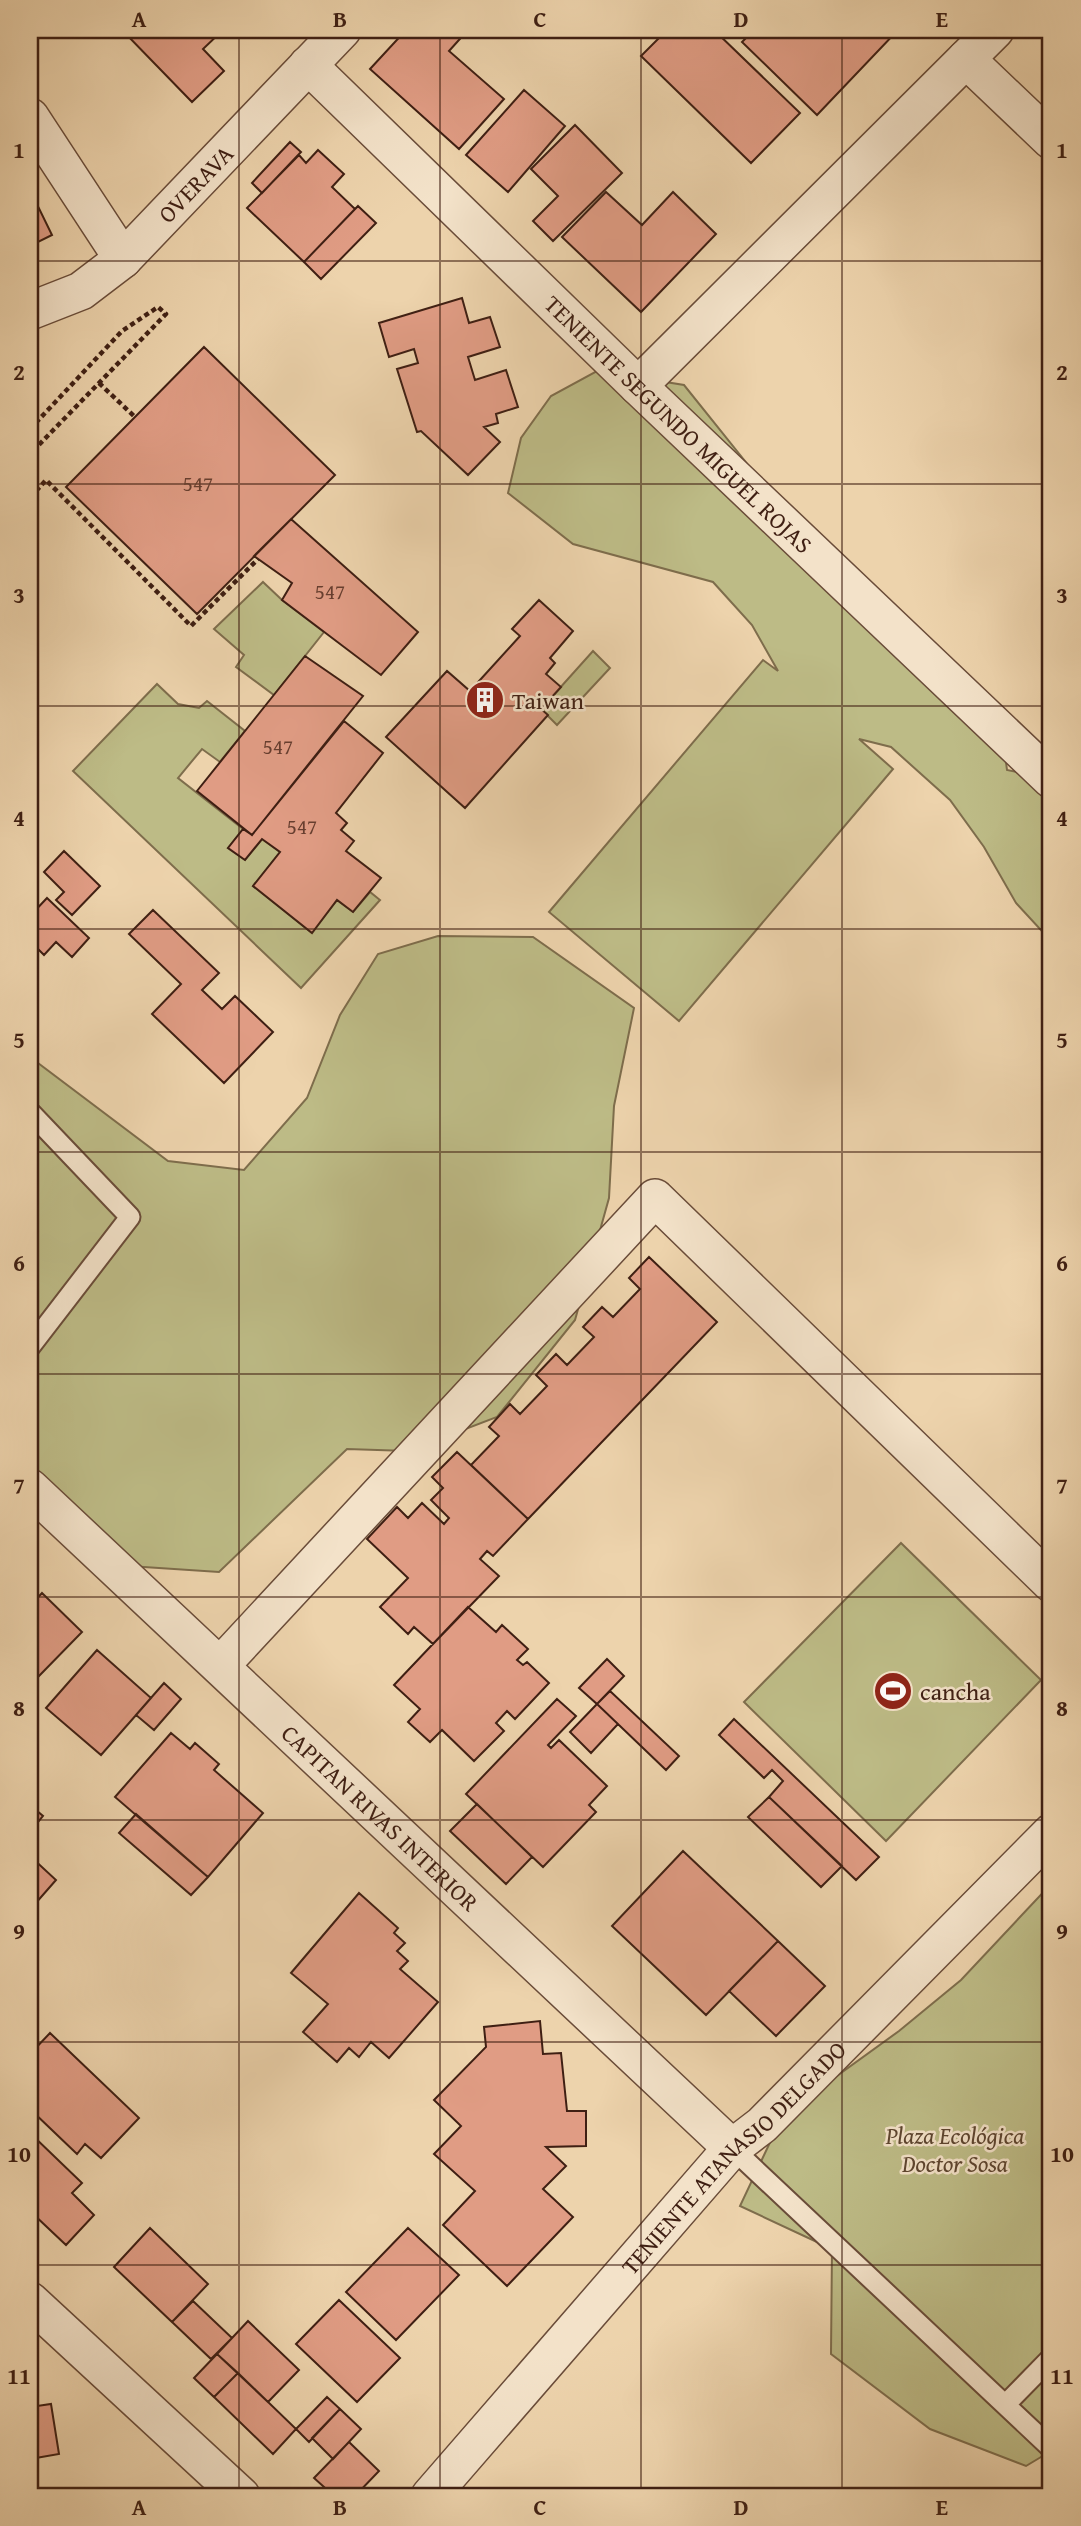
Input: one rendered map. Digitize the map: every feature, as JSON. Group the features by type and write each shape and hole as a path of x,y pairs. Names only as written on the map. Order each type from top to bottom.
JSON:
{"street":[{"name":"OVERAVA","path":"30,311 81,291 123,259 342,30"},
{"path":"638,386 995,30"},
{"path":"966,59 1051,140"},
{"name":"TENIENTE SEGUNDO MIGUEL ROJAS","path":"308,65 638,386 1051,779"},
{"path":"30,117 123,259"},
{"path":"220,1666 655,1198 1051,1583"},
{"name":"CAPITAN RIVAS INTERIOR","path":"30,1488 732,2148"},
{"name":"TENIENTE ATANASIO DELGADO","path":"430,2496 732,2148 762,2125 1051,1833"},
{"path":"30,2301 241,2496"}],"lane":[{"path":"30,1112 130,1217 30,1347"},
{"path":"732,2148 1051,2448"},
{"path":"1006,2404 1051,2358"}],"path":[{"path":"30,429 122,331 158,307 166,314 30,453"},
{"path":"99,383 135,417"},
{"path":"30,481 38,489 46,481 191,625 258,559"}],"green space":[{"path":"597,371 684,385 765,486 999,709 1007,770 1051,779 1051,941 1016,903 984,847 950,800 891,747 859,739 893,769 679,1021 549,912 763,660 778,671 752,625 713,582 573,544 508,493 521,438 551,396"},
{"path":"263,582 324,632 274,695 236,667 244,655 214,629"},
{"path":"593,651 610,668 557,725 541,709"},
{"path":"157,684 178,704 199,708 207,701 245,731 220,762 202,749 178,778 243,829 228,848 245,860 262,839 280,852 253,886 311,932 337,900 353,912 370,892 380,900 301,988 73,771"},
{"path":"438,936 533,937 634,1008 614,1106 609,1198 575,1320 497,1417 408,1451 347,1449 219,1572 129,1566 30,1487 30,1057 168,1161 244,1170 307,1098 340,1015 378,954"},
{"name":"cancha","path":"901,1543 1041,1680 886,1841 744,1702"},
{"name":"Plaza Ecológica Doctor Sosa","path":"1051,1884 1051,2451 1026,2466 930,2429 831,2354 832,2249 740,2206 783,2115 899,2031 961,1980"}],"building":[{"path":"122,30 223,30 203,49 224,71 192,102"},
{"path":"406,30 468,30 449,51 504,99 459,149 370,69"},
{"path":"667,30 714,30 800,113 751,163 641,56"},
{"path":"754,30 898,30 817,115 742,42"},
{"path":"524,90 565,126 508,192 466,155"},
{"path":"575,125 622,173 553,241 533,221 558,196 531,169"},
{"path":"290,142 301,152 262,193 252,183"},
{"path":"318,150 344,174 332,187 355,209 304,262 247,208 299,155 306,163"},
{"path":"30,190 52,235 30,246"},
{"path":"606,192 642,225 673,192 716,234 641,312 562,237"},
{"path":"358,206 376,223 321,279 304,262"},
{"path":"462,298 469,323 490,317 500,347 468,357 475,380 506,370 518,407 496,414 498,423 484,427 500,442 468,475 421,431 417,432 397,369 418,363 414,349 389,357 379,323"},
{"path":"204,347 335,475 197,614 66,487"},
{"path":"291,519 418,632 381,675 282,600 292,583 254,556"},
{"name":"Taiwan","path":"539,600 573,631 550,658 555,663 546,674 561,687 541,709 548,715 465,808 386,737 447,671 470,691 520,636 512,629"},
{"path":"305,656 363,696 252,835 197,791"},
{"path":"344,721 383,753 336,813 347,823 341,830 354,841 346,851 381,878 353,912 337,900 312,933 253,886 280,852 262,839 245,860 228,848 243,829 252,835"},
{"path":"64,851 100,886 72,915 56,900 64,892 44,872"},
{"path":"47,898 89,938 72,957 56,942 44,955 30,941 30,916"},
{"path":"153,910 219,973 202,990 222,1009 235,996 273,1032 224,1083 152,1014 181,984 129,934"},
{"path":"649,1257 717,1322 528,1519 471,1465 499,1436 489,1427 510,1404 520,1414 547,1386 536,1375 556,1354 567,1365 594,1337 583,1327 602,1307 613,1317 640,1289 629,1278"},
{"path":"457,1452 528,1519 493,1556 487,1551 480,1559 499,1576 433,1644 414,1627 408,1634 380,1607 408,1578 367,1539 397,1507 408,1518 422,1503 444,1524 449,1518 431,1500 443,1488 432,1477"},
{"path":"42,1593 82,1632 38,1677 30,1669 30,1606"},
{"path":"468,1607 496,1632 502,1625 528,1649 517,1660 523,1665 527,1662 549,1683 515,1719 507,1711 496,1723 504,1731 474,1761 442,1730 430,1742 408,1722 420,1709 394,1685"},
{"path":"97,1650 151,1698 101,1755 46,1708"},
{"path":"607,1659 624,1676 597,1704 579,1688"},
{"path":"164,1683 181,1699 154,1730 136,1715"},
{"path":"610,1691 679,1756 666,1770 597,1704"},
{"path":"557,1699 576,1716 548,1745 551,1748 559,1740 607,1786 589,1805 596,1812 543,1867 466,1794"},
{"path":"597,1704 618,1724 591,1753 570,1732"},
{"path":"734,1719 879,1857 856,1880 769,1797 783,1781 772,1770 764,1778 719,1735"},
{"path":"171,1733 190,1749 195,1743 219,1764 214,1770 263,1813 208,1877 115,1797"},
{"path":"769,1797 842,1866 821,1887 748,1817"},
{"path":"477,1804 532,1857 506,1884 450,1831"},
{"path":"30,1805 43,1816 30,1832"},
{"path":"136,1814 208,1877 191,1895 119,1833"},
{"path":"683,1851 778,1941 706,2015 612,1926"},
{"path":"30,1856 56,1880 35,1904 30,1899"},
{"path":"359,1893 398,1928 394,1933 405,1943 397,1951 408,1961 400,1969 438,2002 389,2058 371,2042 359,2057 349,2048 337,2062 303,2032 328,2004 291,1973"},
{"path":"778,1941 825,1986 776,2036 729,1991"},
{"path":"540,2021 543,2054 561,2053 567,2111 586,2111 586,2146 546,2147 566,2166 543,2189 573,2217 507,2286 443,2225 475,2191 434,2154 461,2126 434,2100 486,2047 484,2027"},
{"path":"50,2033 139,2118 101,2158 85,2144 77,2154 30,2109 30,2080 35,2075 30,2070 30,2054"},
{"path":"30,2133 82,2183 72,2193 94,2215 66,2245 30,2211"},
{"path":"150,2228 208,2284 172,2322 114,2267"},
{"path":"408,2228 459,2275 396,2340 346,2292"},
{"path":"339,2300 400,2358 357,2402 296,2344"},
{"path":"193,2301 232,2338 211,2359 172,2322"},
{"path":"248,2321 299,2370 268,2402 217,2354"},
{"path":"217,2354 238,2373 214,2397 194,2378"},
{"path":"238,2373 296,2429 273,2454 214,2397"},
{"path":"327,2397 340,2409 309,2442 296,2429"},
{"path":"51,2404 59,2454 30,2459 30,2407"},
{"path":"340,2409 361,2429 333,2459 312,2438"},
{"path":"349,2442 379,2471 355,2496 334,2496 314,2478"}],"place":[{"name":"Taiwan","path":"485,700"},
{"name":"cancha","path":"893,1691"}]}
